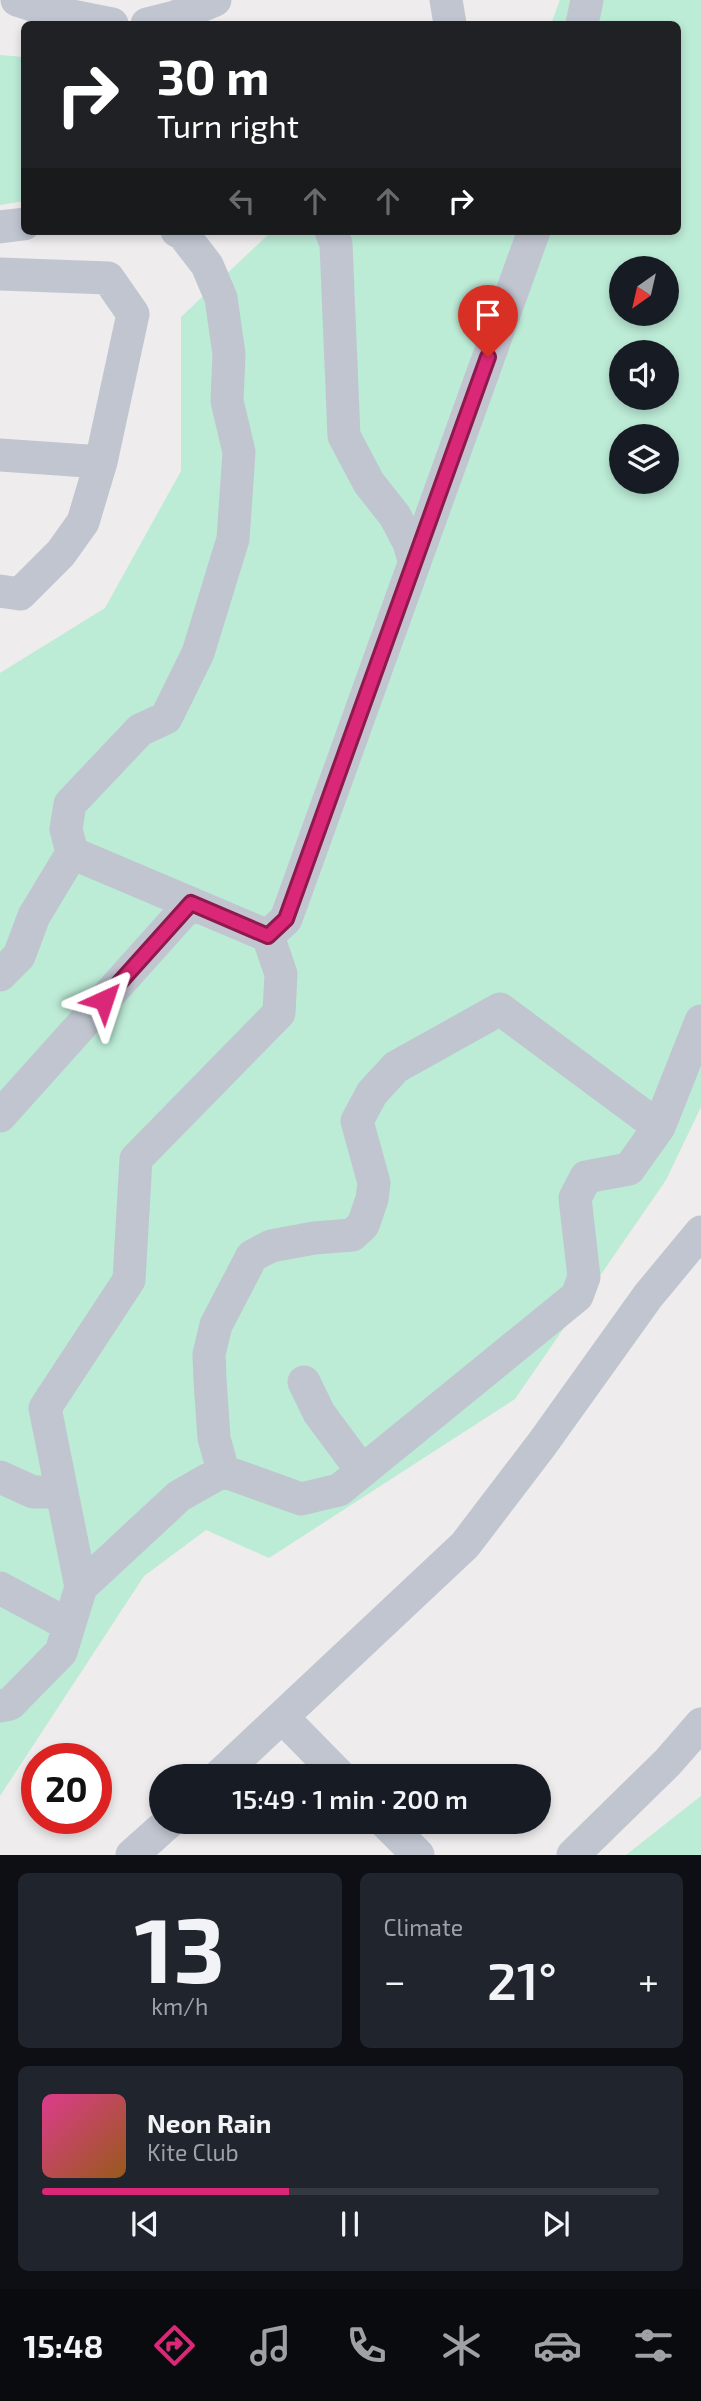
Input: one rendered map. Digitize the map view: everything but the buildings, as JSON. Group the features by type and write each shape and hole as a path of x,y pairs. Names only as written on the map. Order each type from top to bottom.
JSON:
{"street":[{"path":"17,0 57,13 97,21"},
{"path":"159,21 215,0"},
{"path":"446,0 450,21"},
{"path":"583,21 587,0"},
{"path":"0,228 21,224"},
{"path":"0,975 19,956 34,916 72,853 65,829 70,804 140,730 166,718 198,653 233,539 239,452 227,401 229,354 221,298 207,265 184,235"},
{"path":"333,235 336,244 344,436 369,483 395,516 409,543 414,560"},
{"path":"268,936 286,919 533,235"},
{"path":"0,274 108,278 133,314 101,462 83,522 61,553 20,594 0,591"},
{"path":"0,455 101,462"},
{"path":"0,1706 10,1704 61,1653 81,1587 45,1408 129,1280 136,1159 279,1013 281,974 268,936 72,853"},
{"path":"0,1116 191,903"},
{"path":"223,1471 214,1438 210,1380 209,1354 216,1325 252,1256 271,1246 314,1238 352,1235 363,1225 372,1199 374,1183 357,1121 372,1093 396,1067 500,1009 659,1127"},
{"path":"81,1587 179,1496 223,1471 301,1499 339,1490 577,1296 584,1277 575,1198 586,1177 629,1169 659,1127 701,1021"},
{"path":"232,1764 465,1545 542,1444 648,1296 701,1233"},
{"path":"304,1381 319,1413 362,1471"},
{"path":"0,1476 33,1492 62,1492"},
{"path":"0,1588 69,1625"},
{"path":"283,1718 328,1764"},
{"path":"573,1855 668,1762 701,1724"},
{"path":"132,1855 156,1834"},
{"path":"397,1834 418,1855"}],"green space":[{"path":"560,0 701,0 701,1107 666,1180 515,1399 269,1558 206,1530 144,1576 35,1743 21,1743 21,1764 0,1796 0,673 105,608 181,471 181,317 268,235 681,235 681,21 552,21"},
{"path":"0,55 21,57 21,202 0,205"},
{"path":"701,1796 701,1855 626,1855 692,1803"}],"route":[{"path":"104,1000 191,903 268,936 286,919 488,357"}]}
